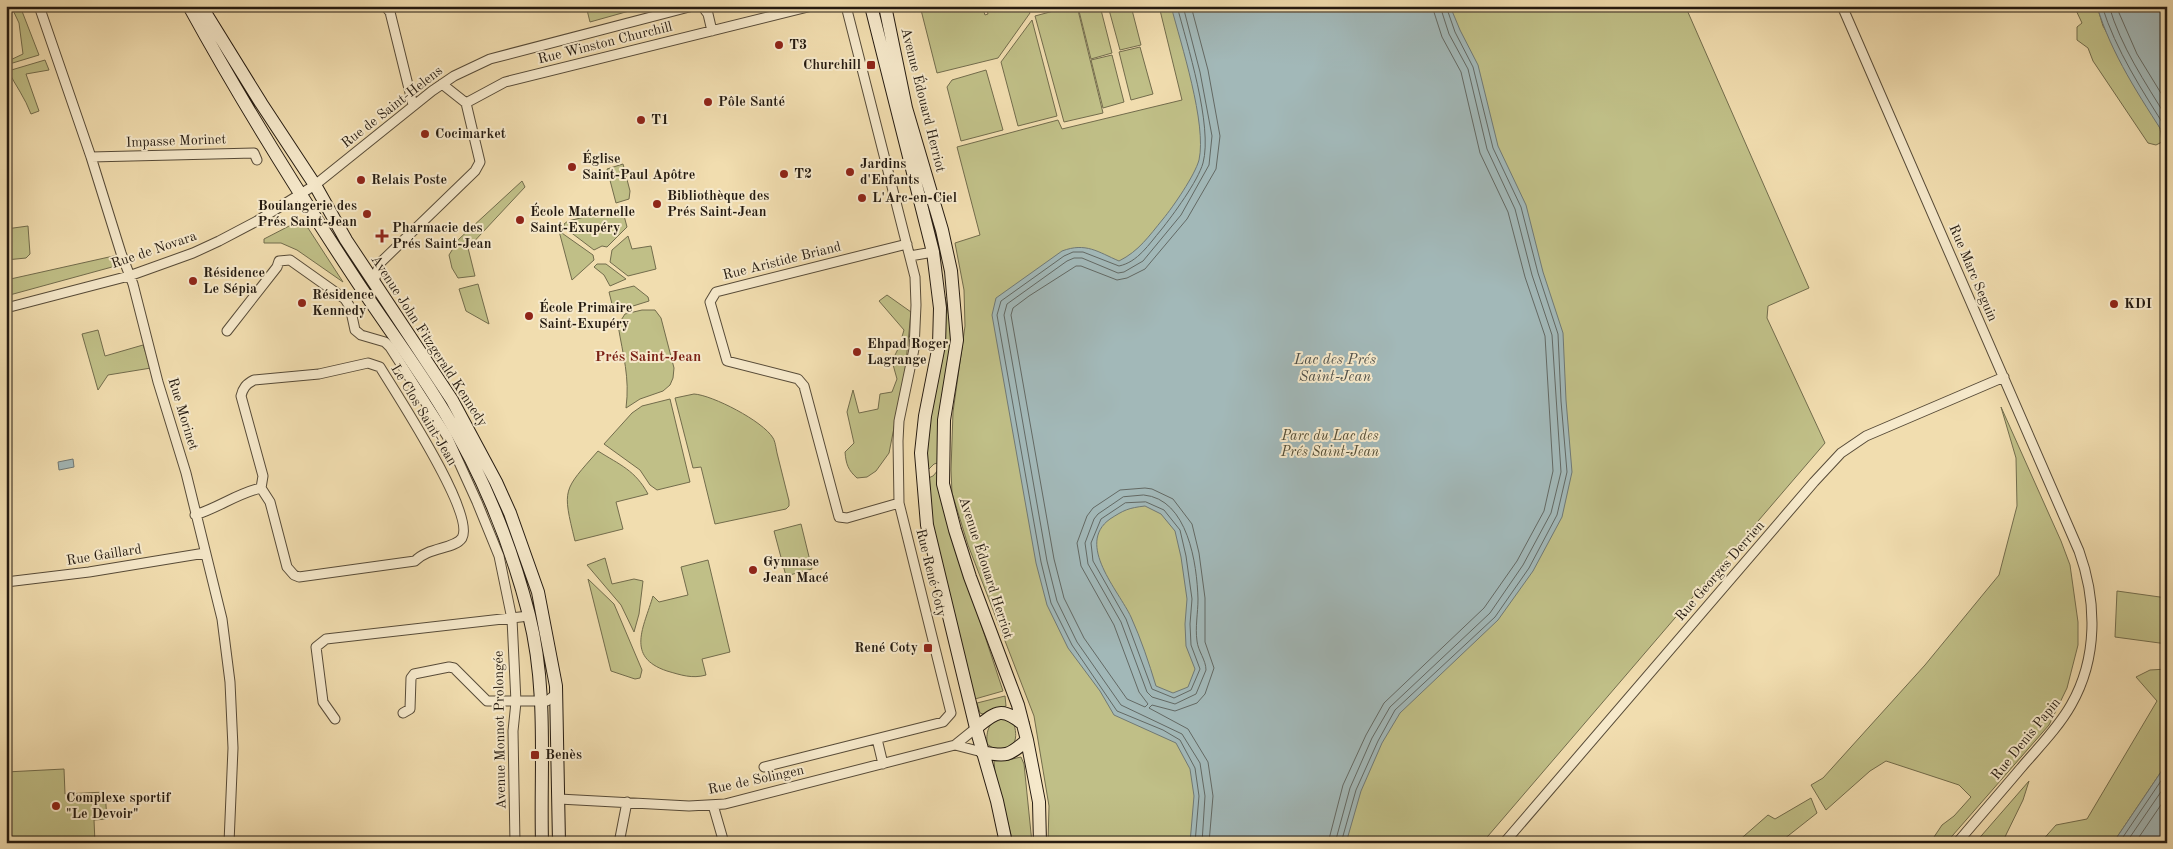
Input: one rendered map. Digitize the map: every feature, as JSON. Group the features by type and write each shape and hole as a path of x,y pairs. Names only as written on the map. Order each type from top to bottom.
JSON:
{"main road":[{"name":"Avenue John Fitzgerald Kennedy","path":"189,6 224,70 300,194 356,280 404,348 460,439 497,518 519,578 540,671 548,699 556,715 559,843"},
{"name":"Avenue John Fitzgerald Kennedy","path":"201,6 315,185 324,204 452,400 510,513 540,602 556,686 548,699 542,843"},
{"name":"Avenue Édouard Herriot","path":"885,6 906,108 942,230 951,271 957,340 944,420 943,484 967,567 1018,705 1039,802 1040,843"},
{"name":"Avenue Édouard Herriot","path":"871,7 933,252 940,308 939,345 925,416 921,453 927,525 982,752 997,800 1006,843"},
{"path":"976,728 1001,712 1014,716 1023,724"},
{"path":"982,752 996,755 1009,754 1027,740"}],"street":[{"name":"Rue Morinet","path":"39,6 133,284 158,382 180,452 222,619 230,682 234,748 229,843"},
{"path":"385,6 390,12 413,105"},
{"name":"Rue de Saint-Helens","path":"300,194 315,185 413,105 442,84 471,67 490,58 693,6"},
{"path":"702,6 708,14 712,30"},
{"name":"Rue Winston Churchill","path":"466,103 505,82 812,6"},
{"path":"844,6 848,10 907,244"},
{"name":"Rue Marc Seguin","path":"1842,6 2079,551"},
{"path":"374,281 380,263 475,171 480,162 466,103 442,84"},
{"name":"Impasse Morinet","path":"91,157 254,152 257,160"},
{"name":"Rue de Novara","path":"6,308 129,276 193,253 257,222 300,194"},
{"name":"Rue René Coty","path":"764,767 943,722 951,713 899,503 897,482 899,421 914,349 916,325 916,292 907,244"},
{"name":"Rue Aristide Briand","path":"899,503 847,518 839,517 833,501 804,386 798,379 727,361 710,302 716,292 907,244"},
{"path":"910,256 933,252"},
{"name":"Avenue Monnot Prolongée","path":"227,331 277,267 279,261 290,260 345,298 350,307 355,330 361,335 385,342 390,346 446,436 477,502 499,556 512,619 516,702 512,731 515,843"},
{"name":"Le Clos Saint-Jean","path":"374,364 380,367 442,470 464,524 464,534 461,540 455,544 424,553 415,561 299,577 294,575 287,567 270,502 262,488 264,476 241,396 242,390 248,383 254,380 319,374 374,364"},
{"name":"Rue Georges Derrien","path":"1504,843 1841,453 1876,432 2004,378"},
{"path":"195,515 212,510 251,491 262,488"},
{"name":"Rue Denis Papin","path":"1957,843 2047,739 2063,718 2078,690 2089,655 2092,618 2089,586 2079,551"},
{"name":"Rue Gaillard","path":"6,582 88,572 205,553"},
{"path":"335,719 323,702 316,647 326,639 529,616"},
{"path":"403,713 410,709 412,702 411,678 414,674 449,667 454,668 487,701 516,702 548,699"},
{"name":"Rue de Solingen","path":"558,799 689,806 713,805 754,798 954,746 976,728"},
{"path":"877,739 883,764"},
{"name":"Rue de Solingen","path":"954,746 982,752"},
{"path":"619,843 627,802"},
{"path":"713,805 724,843"}],"green space":[{"path":"11,6 20,6 39,55 6,65 6,62 23,54 19,23"},
{"path":"586,6 647,6 590,22"},
{"path":"920,6 982,6 985,15 988,14 986,6 1027,6 1030,13 998,58 937,73"},
{"path":"1077,6 1103,113 1064,122 1035,16"},
{"path":"1100,6 1112,53 1091,59 1079,11"},
{"path":"1108,6 1131,6 1141,45 1120,50"},
{"name":"Parc du Lac des Prés Saint-Jean","path":"1159,6 1697,6 1687,10 1809,288 1768,306 1767,318 1825,443 1482,843 1048,843 1049,806 1034,716 968,545 952,493 953,412 965,326 964,290 955,243 980,235 957,147 1058,120 1062,129 1182,100"},
{"path":"2074,6 2097,6 2103,26 2160,128 2162,142 2156,145 2148,143 2093,61 2088,48 2077,40 2077,27 2082,23"},
{"path":"1032,20 1057,116 1018,126 1001,62"},
{"path":"1140,47 1153,94 1131,100 1119,52"},
{"path":"1112,55 1124,102 1103,108 1091,60"},
{"path":"45,60 49,70 26,74 39,111 31,114 8,71"},
{"path":"986,70 1003,130 961,141 947,87 952,80"},
{"path":"623,164 630,191 629,199 616,203 607,169"},
{"path":"522,181 525,187 468,248 475,276 458,278 452,268 449,255 459,239"},
{"path":"622,208 627,227 607,247 602,246 594,250 565,228 564,224 568,221"},
{"path":"293,224 300,224 308,228 343,282 297,250 281,243 264,243 264,239"},
{"path":"28,226 30,254 26,258 6,260 6,229"},
{"path":"559,231 593,255 594,260 572,280"},
{"path":"628,236 632,249 651,246 656,269 628,276 610,262 612,250"},
{"path":"118,255 119,263 112,267 6,296 6,280"},
{"path":"597,264 606,264 626,279 610,286 604,275 594,267"},
{"path":"478,284 489,324 466,311 459,289"},
{"path":"634,286 648,297 649,301 614,312 609,292"},
{"path":"887,295 911,312 905,372 889,453 876,471 867,477 857,478 848,466 845,452 854,443 847,412 853,390 859,413 878,409 880,394 892,392 897,379 892,361 904,330 879,301"},
{"path":"945,297 953,337 941,462 934,464 928,470 924,453 943,341"},
{"path":"642,310 655,310 661,318 674,368 673,378 670,385 663,391 640,399 626,408 627,376 618,325 625,314"},
{"path":"98,330 105,356 143,345 151,368 108,375 98,390 82,334"},
{"path":"694,394 713,399 736,410 759,424 773,438 789,501 789,506 786,509 715,524 701,467 693,468 675,398"},
{"path":"670,399 690,482 657,490 650,485 640,470 604,444 632,413 642,406"},
{"path":"2001,407 2070,565 2078,622 2078,645 2067,688 2049,725 1946,843 1930,843 1942,825 1954,816 1971,797 1959,785 1886,761 1870,771 1826,810 1811,785 1823,778 1925,665 1999,575 2017,506 2016,458"},
{"path":"598,451 620,464 638,479 648,494 616,502 623,529 575,541 568,510 568,491 578,474"},
{"path":"939,469 975,606 1003,691 975,699 933,525 926,479 933,476"},
{"path":"801,524 812,569 786,576 774,531"},
{"path":"605,558 612,584 634,579 643,581 639,614 634,632 621,605 587,565"},
{"path":"708,560 730,652 702,659 706,675 691,677 667,671 654,665 646,658 642,649 642,630 653,596 659,602 688,595 681,567"},
{"path":"588,579 614,604 642,670 640,678 635,679 611,671"},
{"path":"2117,591 2167,598 2167,644 2115,637"},
{"path":"2167,669 2167,763 2113,843 2040,843 2056,825 2087,819 2157,701 2136,677 2150,670"},
{"path":"1005,696 1006,706 983,714 980,713 977,703"},
{"path":"1004,718 1014,724 1015,740 1007,748 996,750 987,744 988,730 992,723"},
{"path":"1021,757 1024,764 1032,843 1013,843 995,772 994,761"},
{"name":"Complexe sportif \"Le Devoir\"","path":"64,769 65,794 105,792 107,819 94,820 95,843 6,843 6,772"},
{"path":"2029,781 2023,800 2002,843 1975,843"},
{"path":"1811,798 1817,813 1779,843 1770,843 1764,837 1759,843 1736,843 1768,815 1775,819"}],"water":[{"name":"Lac des Prés Saint-Jean","path":"1171,6 1450,6 1478,65 1498,146 1526,205 1543,272 1563,333 1572,472 1562,517 1533,571 1498,620 1400,713 1382,743 1361,791 1346,843 1190,843 1194,796 1190,769 1176,743 1114,715 1100,691 1068,648 1047,605 1036,563 992,315 996,298 1062,251 1070,248 1092,249 1119,261 1126,257 1148,237 1183,191 1197,166 1201,145 1192,84","holes":["1145,506 1161,514 1175,531 1181,557 1187,599 1186,646 1195,669 1188,687 1173,693 1156,686 1145,651 1131,617 1103,568 1098,554 1097,541 1100,529 1110,519 1126,510"]},
{"path":"2097,6 2167,6 2167,139 2118,58"},
{"path":"73,459 74,467 59,470 58,462"},
{"path":"2167,763 2167,843 2113,843"}],"place":[{"name":"T3","path":"779,45"},
{"name":"Churchill","path":"871,65"},
{"name":"Pôle Santé","path":"708,102"},
{"name":"T1","path":"641,120"},
{"name":"Cocimarket","path":"425,134"},
{"name":"Église Saint-Paul Apôtre","path":"572,167"},
{"name":"Jardins d'Enfants","path":"850,172"},
{"name":"T2","path":"784,174"},
{"name":"Relais Poste","path":"361,180"},
{"name":"L'Arc-en-Ciel","path":"862,198"},
{"name":"Bibliothèque des Prés Saint-Jean","path":"657,204"},
{"name":"Boulangerie des Prés Saint-Jean","path":"367,214"},
{"name":"École Maternelle Saint-Exupéry","path":"520,220"},
{"name":"Pharmacie des Prés Saint-Jean","path":"382,236"},
{"name":"Résidence Le Sépia","path":"193,281"},
{"name":"Résidence Kennedy","path":"302,303"},
{"name":"KDI","path":"2114,304"},
{"name":"École Primaire Saint-Exupéry","path":"529,316"},
{"name":"Ehpad Roger Lagrange","path":"857,352"},
{"name":"Gymnase Jean Macé","path":"753,570"},
{"name":"René Coty","path":"928,648"},
{"name":"Benès","path":"535,755"},
{"name":"Complexe sportif \"Le Devoir\"","path":"56,806"}],"district":[{"name":"Prés Saint-Jean","path":"648,357"}]}
